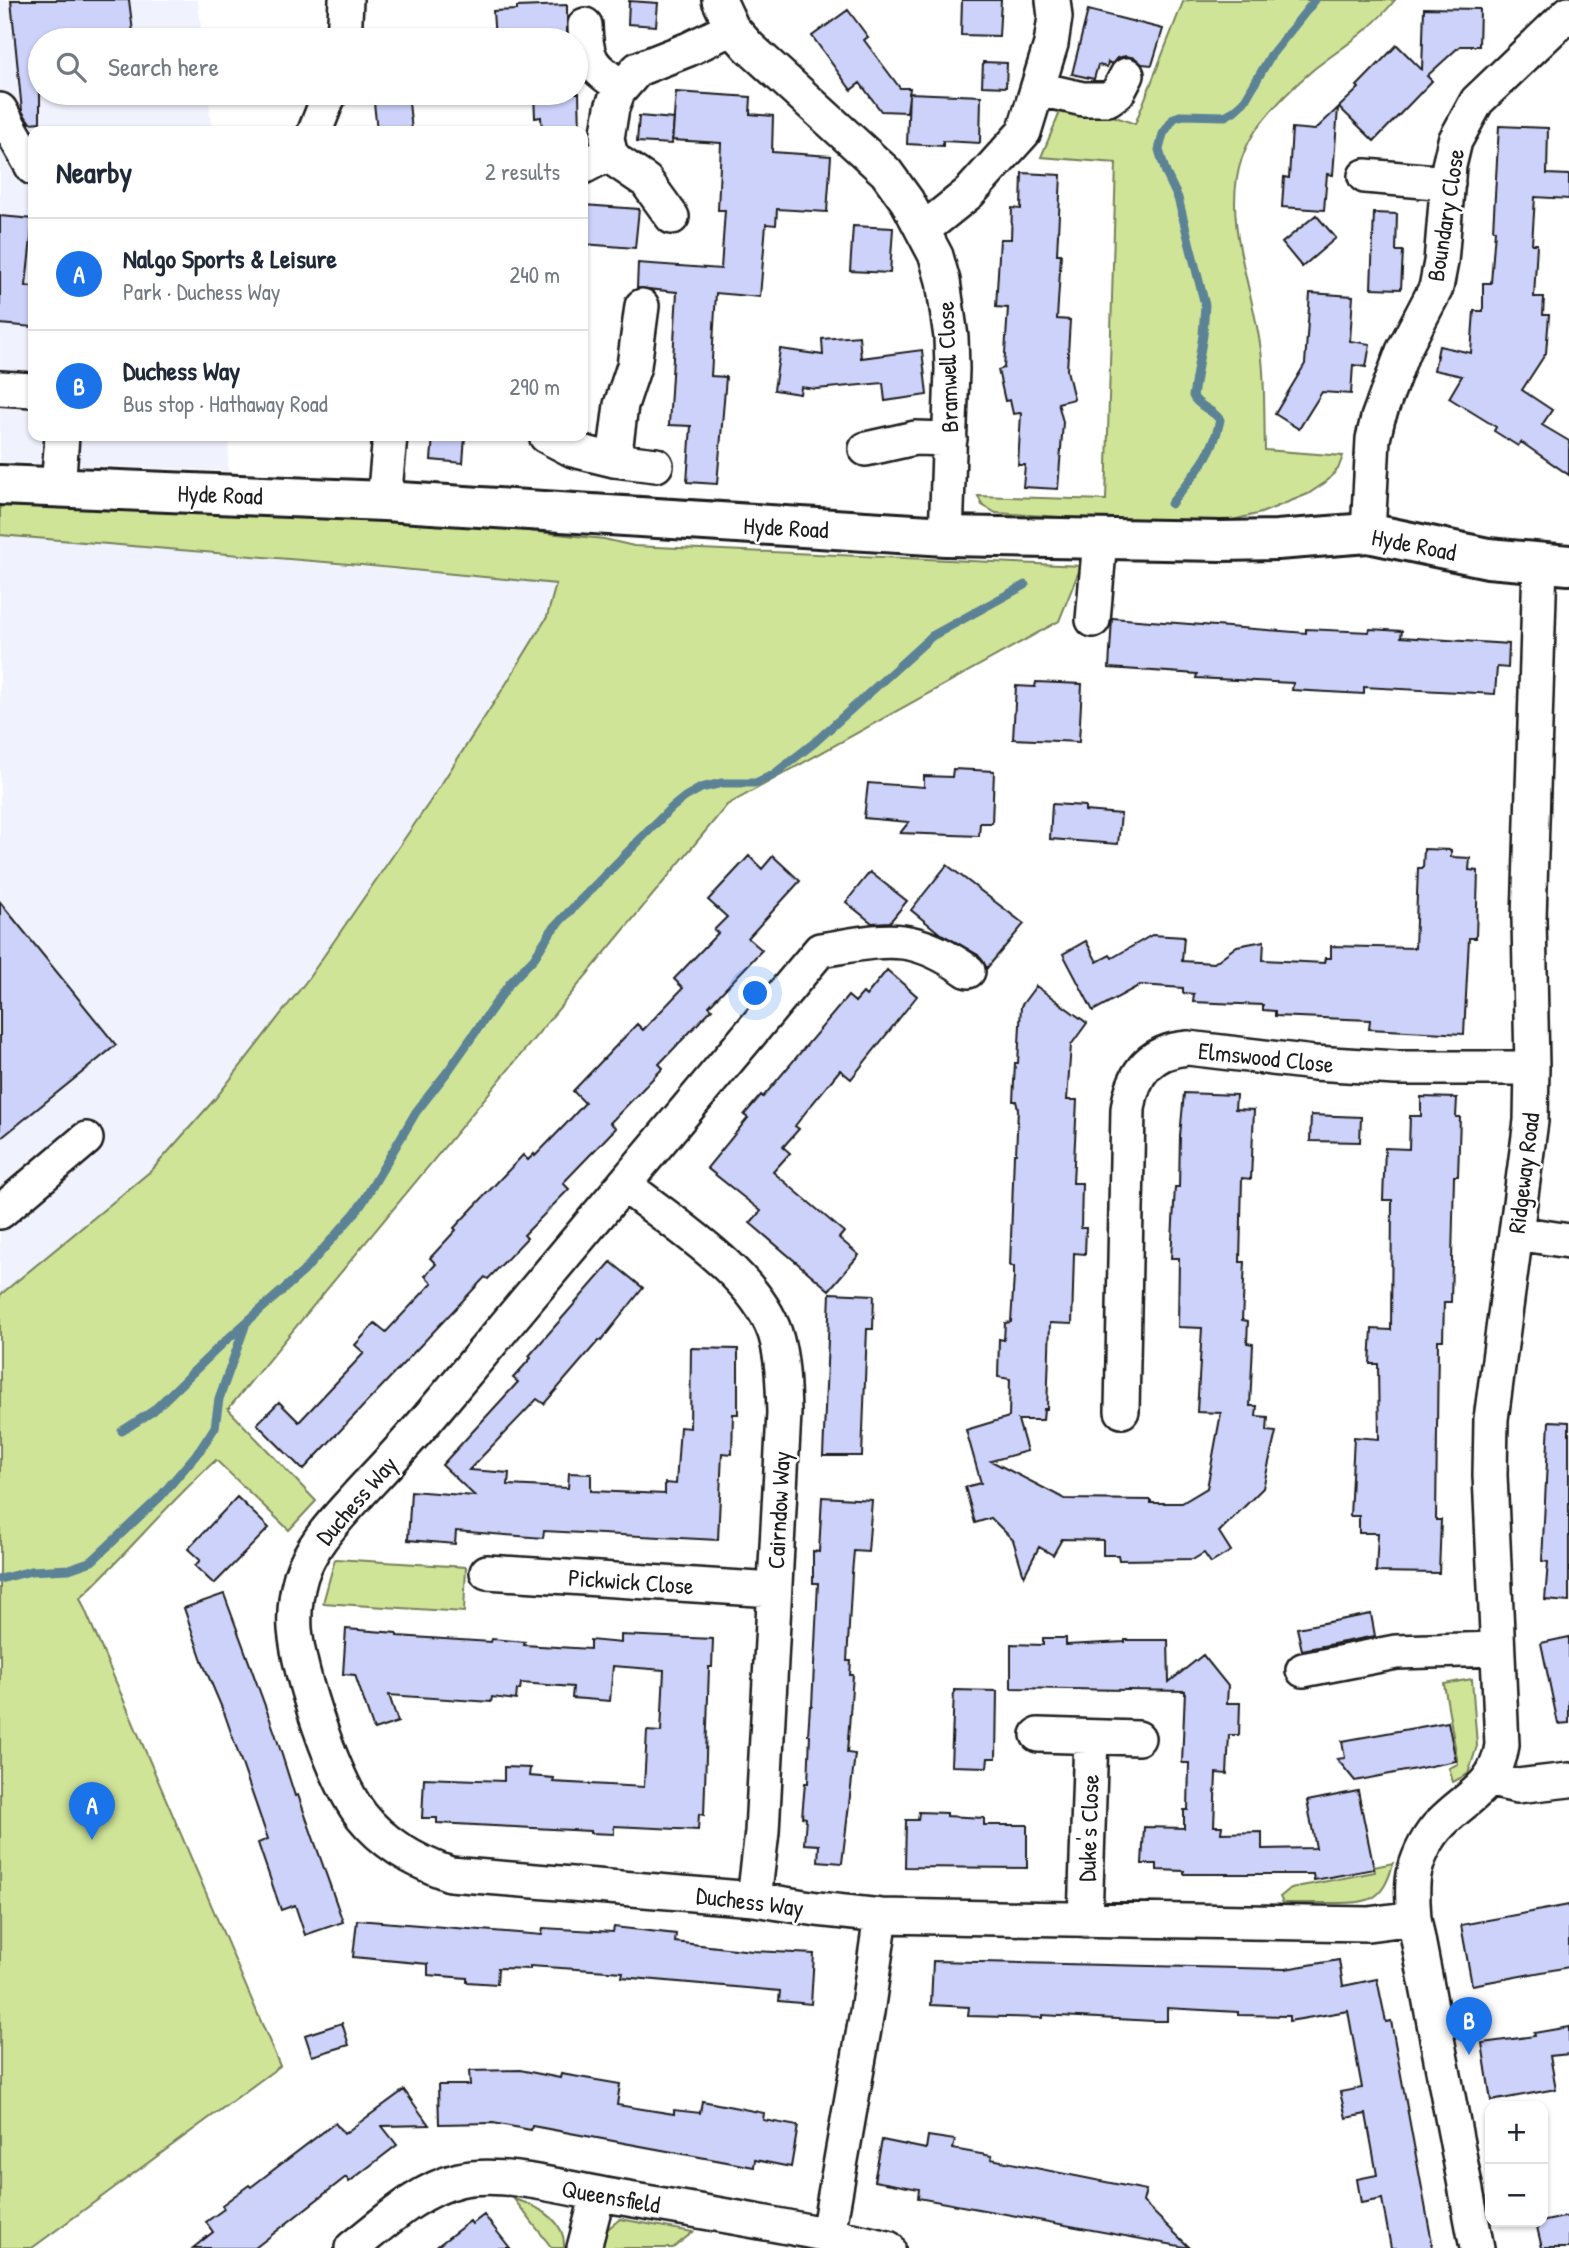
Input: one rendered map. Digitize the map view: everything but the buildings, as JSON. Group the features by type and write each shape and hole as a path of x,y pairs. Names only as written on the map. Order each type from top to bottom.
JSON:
{"main road":[{"name":"Hyde Road","path":"0,485 384,501 946,536 1277,540 1368,533 1459,553 1555,564"}],"street":[{"path":"345,28 346,0"},
{"path":"923,230 969,193 1024,132 1051,44 1055,17 1053,0"},
{"name":"Boundary Close","path":"1368,533 1373,439 1403,351 1436,288 1441,262 1449,166 1455,141 1477,101 1569,13"},
{"name":"Bramwell Close","path":"672,217 646,181 618,162 596,160 607,138 611,108 631,75 646,65 689,49 725,14 767,65 886,172 899,188 936,256 948,309 952,369 946,536"},
{"path":"585,24 585,28"},
{"path":"588,56 601,74 622,87"},
{"path":"1038,89 1083,99 1108,99 1118,92 1127,75"},
{"path":"317,126 325,105"},
{"path":"0,110 28,159"},
{"path":"1365,176 1448,183"},
{"path":"614,460 621,405 634,366 642,306"},
{"path":"0,388 28,390"},
{"path":"866,449 915,438 950,439"},
{"path":"58,488 62,441"},
{"path":"384,501 390,441"},
{"path":"556,441 573,450 614,460 656,465"},
{"path":"1093,620 1100,539"},
{"name":"Ridgeway Road","path":"1491,1780 1498,1767 1503,1745 1490,1475 1491,1419 1531,1121 1529,919 1555,564"},
{"name":"Duchess Way","path":"968,971 936,950 903,941 820,950 425,1422 317,1540 302,1576 295,1604 295,1626 299,1657 328,1748 346,1789 361,1814 392,1846 450,1874 754,1899 881,1916 1368,1924 1414,1918"},
{"name":"Elmswood Close","path":"1122,1411 1128,1109 1130,1088 1150,1062 1173,1049 1188,1048 1355,1066 1532,1068"},
{"path":"0,1212 86,1139"},
{"name":"Cairndow Way","path":"625,1186 730,1270 759,1301 774,1331 781,1359 783,1413 762,1832 754,1899"},
{"path":"1517,1233 1569,1241"},
{"name":"Pickwick Close","path":"487,1572 774,1590"},
{"path":"1303,1671 1396,1652 1497,1649"},
{"path":"1038,1735 1138,1738"},
{"name":"Duke's Close","path":"1085,1920 1091,1737"},
{"path":"1477,2248 1414,1918 1414,1871 1431,1834 1441,1822 1491,1780 1517,1786 1569,1780"},
{"path":"828,2234 881,1916"},
{"name":"Queensfield","path":"352,2248 414,2201 439,2187 459,2180 504,2178 828,2234 888,2248"},
{"path":"584,2248 598,2194"}],"shaded area":[{"path":"0,0 198,0 201,28 28,28 28,105 209,105 211,126 28,126 28,441 229,441 228,471 0,462"},
{"path":"0,535 556,584 547,616 429,803 308,979 215,1099 152,1170 0,1295"}],"green space":[{"path":"1395,0 1367,29 1314,69 1274,108 1245,149 1237,178 1235,207 1238,238 1262,359 1265,450 1343,456 1338,469 1326,482 1308,494 1261,513 1208,526 996,513 982,505 978,496 1106,500 1116,163 1041,157 1063,105 1102,112 1135,124 1183,2"},
{"path":"0,498 426,520 604,539 634,546 1081,566 1059,621 727,805 228,1409 316,1501 289,1530 216,1460 80,1598 280,2066 32,2248 0,2248 0,1295 152,1170 215,1099 308,979 429,803 547,617 556,584 0,535"},
{"path":"335,1559 466,1567 464,1612 323,1603"},
{"path":"1472,1679 1477,1746 1468,1774 1453,1782 1449,1768 1458,1764 1444,1684"},
{"path":"1393,1863 1385,1886 1373,1898 1365,1901 1283,1903 1280,1897 1291,1888 1375,1872 1374,1867"},
{"path":"514,2199 549,2216 560,2230 564,2248 552,2248"},
{"path":"620,2219 693,2232 673,2248 603,2248 605,2231"}],"waterway":[{"path":"1171,504 1207,456 1220,420 1193,396 1205,305 1178,198 1159,150 1163,134 1174,118 1183,115 1225,116 1234,111 1244,102 1271,55 1315,0"},
{"path":"122,1431 153,1411 222,1344 303,1272 355,1213 416,1112 510,983 534,958 552,930 670,809 701,788 722,783 755,783 773,775 814,743 932,636 1025,585"},
{"path":"0,1579 31,1571 69,1569 92,1561 160,1497 200,1450 215,1427 219,1399 245,1326"}],"place":[{"name":"Nalgo Sports & Leisure","path":"92,1840"},
{"name":"Duchess Way","path":"1469,2055"}]}
